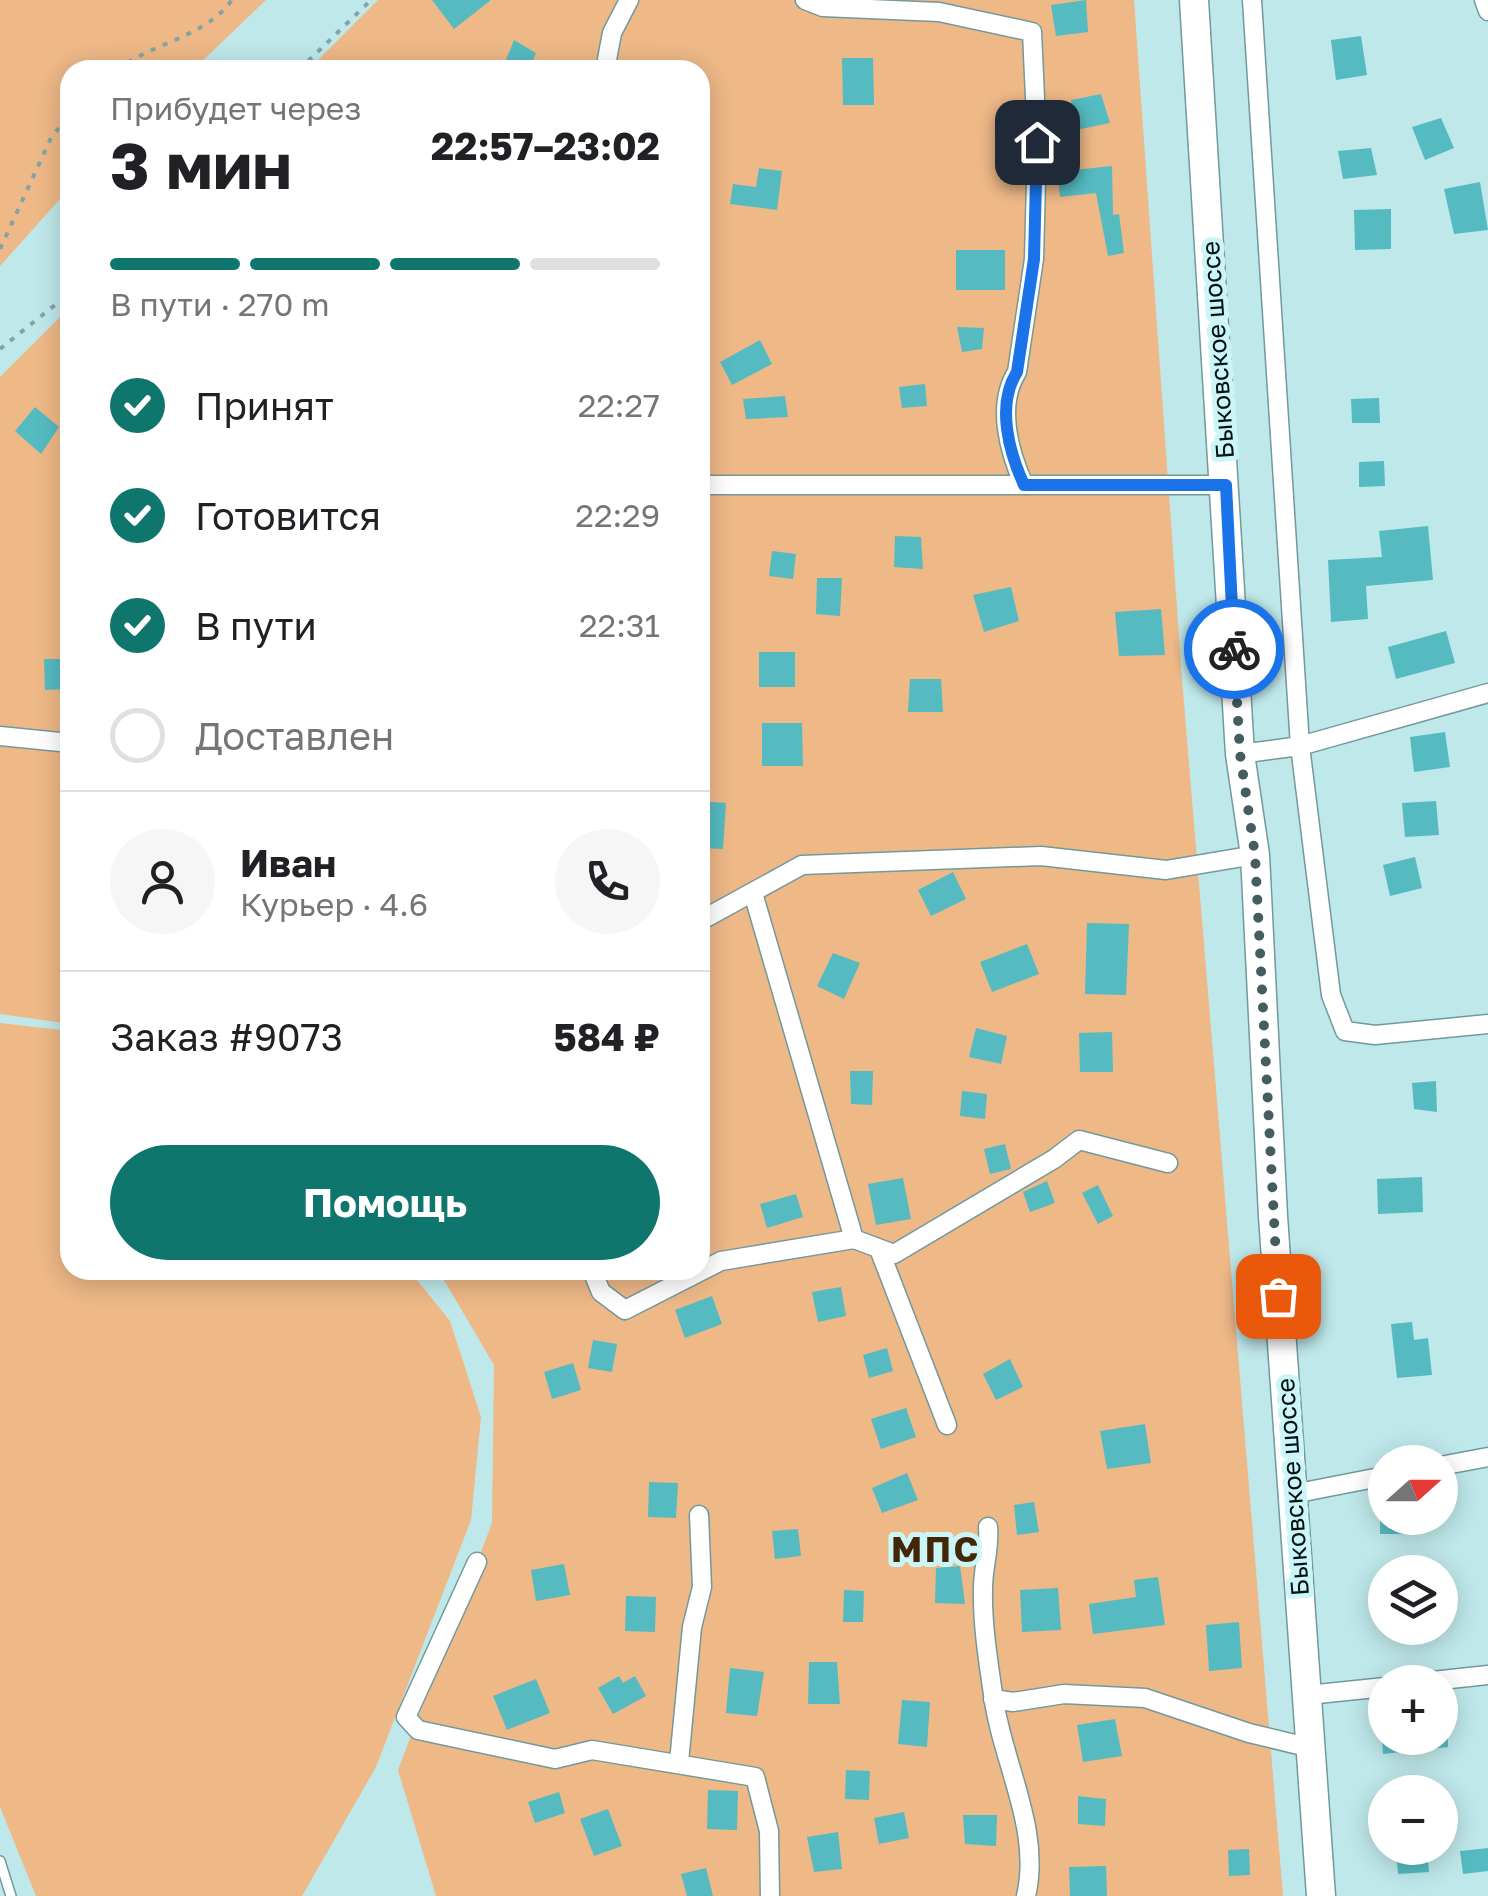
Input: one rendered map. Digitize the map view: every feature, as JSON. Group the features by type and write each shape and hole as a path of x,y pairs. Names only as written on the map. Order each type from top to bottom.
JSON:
{"main road":[{"name":"Быковское шоссе","path":"1194,0 1240,754 1255,855 1273,1216 1321,1896"}],"street":[{"path":"608,60 612,33 629,0"},
{"path":"805,0 824,7 940,12 1032,32 1037,142 1034,259 1017,372 1007,387 1009,452 1024,485"},
{"path":"1252,0 1300,746 1331,996 1345,1031 1375,1035 1488,1024"},
{"path":"1484,0 1488,11"},
{"path":"710,485 1226,485"},
{"path":"1240,754 1300,746 1488,694"},
{"path":"0,736 60,742"},
{"path":"710,916 802,864 1041,856 1166,870 1255,855"},
{"path":"753,892 854,1239"},
{"path":"710,1267 721,1261 854,1239 894,1254 1079,1140 1168,1163"},
{"path":"880,1249 947,1425"},
{"path":"596,1280 601,1292 624,1310 683,1280"},
{"path":"1458,1463 1488,1457"},
{"path":"1293,1494 1368,1479"},
{"path":"678,1762 692,1627 702,1586 699,1515"},
{"path":"988,1527 990,1550 982,1586 993,1699 1027,1842 1030,1880 1026,1896"},
{"path":"478,1562 406,1718 418,1730 555,1759 592,1750 755,1777 769,1831 770,1896"},
{"path":"1458,1678 1488,1675"},
{"path":"1308,1696 1368,1689"},
{"path":"993,1699 1013,1702 1064,1694 1145,1698 1248,1733 1311,1748"}],"lane":[{"path":"0,1861 11,1896"}],"path":[{"path":"131,60 216,21 232,0"},
{"path":"308,60 371,0"},
{"path":"0,249 51,138 60,127"},
{"path":"0,349 60,301"}],"shaded area":[{"path":"0,0 266,0 203,60 60,60 60,199 0,266"},
{"path":"378,0 1134,0 1182,679 1283,1896 436,1896 398,1770 492,1523 494,1365 444,1280 710,1280 710,60 318,60"},
{"path":"60,317 60,1023 0,1014 0,377"},
{"path":"0,1023 60,1030 60,1280 417,1280 450,1321 481,1417 471,1520 376,1767 302,1896 36,1896 0,1807"}],"building":[{"path":"432,0 491,0 454,29"},
{"path":"1086,0 1088,32 1056,36 1051,5"},
{"path":"1361,36 1367,75 1336,80 1331,40"},
{"path":"514,40 536,53 533,60 506,60"},
{"path":"842,58 873,58 874,105 843,105"},
{"path":"1101,94 1110,123 1076,130 1071,100"},
{"path":"1441,118 1454,148 1425,160 1412,127"},
{"path":"1371,148 1377,175 1343,179 1338,151"},
{"path":"1071,156 1074,170 1112,166 1113,215 1119,214 1124,253 1108,256 1096,193 1060,197 1056,157"},
{"path":"759,168 782,171 777,210 730,204 733,184 756,187"},
{"path":"1480,182 1488,230 1454,234 1444,189"},
{"path":"1391,209 1391,249 1355,250 1354,210"},
{"path":"956,250 1005,250 1005,290 956,290"},
{"path":"957,327 984,328 982,349 962,352"},
{"path":"760,340 772,364 732,385 720,362"},
{"path":"925,384 927,406 902,408 899,387"},
{"path":"785,396 788,417 746,419 743,399"},
{"path":"1379,398 1380,423 1352,423 1351,399"},
{"path":"35,407 59,427 41,454 15,431"},
{"path":"1384,461 1385,486 1359,487 1359,462"},
{"path":"1428,526 1433,580 1366,586 1368,619 1331,622 1328,560 1382,557 1379,531"},
{"path":"895,536 921,537 923,569 894,567"},
{"path":"772,551 796,554 793,579 769,576"},
{"path":"817,578 842,578 840,616 816,614"},
{"path":"1011,587 1019,621 984,632 973,595"},
{"path":"1161,609 1165,655 1119,656 1115,612"},
{"path":"1446,631 1455,663 1396,679 1388,647"},
{"path":"759,652 795,652 795,687 759,687"},
{"path":"44,659 60,659 60,689 45,690"},
{"path":"910,679 941,679 943,712 908,712"},
{"path":"762,723 802,723 803,766 762,766"},
{"path":"1445,732 1450,767 1414,772 1410,737"},
{"path":"1436,801 1439,835 1405,837 1402,803"},
{"path":"710,802 726,803 723,849 710,848"},
{"path":"1415,857 1422,888 1390,896 1383,865"},
{"path":"953,872 966,899 931,916 918,890"},
{"path":"1087,923 1129,924 1126,995 1085,994"},
{"path":"1027,944 1039,974 992,992 980,962"},
{"path":"833,953 860,963 844,999 817,986"},
{"path":"976,1028 1007,1036 1001,1064 969,1057"},
{"path":"1112,1032 1113,1072 1080,1072 1079,1033"},
{"path":"850,1071 873,1071 872,1105 851,1104"},
{"path":"1436,1081 1437,1112 1414,1109 1412,1083"},
{"path":"962,1091 987,1094 985,1119 960,1116"},
{"path":"1005,1144 1011,1169 990,1174 984,1149"},
{"path":"1422,1177 1423,1212 1378,1214 1377,1179"},
{"path":"903,1178 911,1219 876,1225 868,1184"},
{"path":"1047,1181 1055,1203 1030,1212 1023,1192"},
{"path":"1098,1185 1113,1216 1098,1224 1082,1193"},
{"path":"796,1194 803,1217 767,1228 760,1204"},
{"path":"841,1287 846,1316 818,1322 812,1292"},
{"path":"712,1296 722,1324 685,1338 675,1310"},
{"path":"1412,1322 1414,1340 1428,1338 1432,1375 1397,1378 1391,1324"},
{"path":"593,1340 617,1344 612,1372 588,1368"},
{"path":"887,1348 893,1371 869,1378 863,1355"},
{"path":"1010,1359 1023,1387 996,1400 983,1374"},
{"path":"573,1363 581,1390 552,1399 544,1372"},
{"path":"906,1408 916,1437 881,1449 871,1419"},
{"path":"1145,1424 1151,1463 1107,1469 1100,1431"},
{"path":"907,1473 918,1500 882,1513 872,1488"},
{"path":"649,1482 678,1483 676,1518 648,1517"},
{"path":"1034,1502 1039,1532 1017,1535 1014,1505"},
{"path":"798,1529 801,1556 775,1559 772,1531"},
{"path":"564,1564 570,1595 536,1601 531,1570"},
{"path":"960,1566 965,1604 935,1603 936,1568"},
{"path":"1158,1577 1165,1625 1093,1634 1089,1604 1136,1597 1134,1580"},
{"path":"1058,1588 1061,1630 1022,1632 1020,1590"},
{"path":"844,1590 864,1591 863,1622 843,1622"},
{"path":"626,1596 656,1597 655,1632 625,1631"},
{"path":"1239,1622 1242,1668 1209,1671 1206,1625"},
{"path":"809,1662 837,1662 840,1704 808,1704"},
{"path":"730,1668 764,1672 757,1716 726,1713"},
{"path":"619,1676 623,1683 635,1676 646,1696 613,1714 598,1688"},
{"path":"536,1679 550,1713 507,1730 493,1696"},
{"path":"902,1700 930,1702 927,1747 898,1744"},
{"path":"1115,1719 1122,1756 1083,1762 1077,1725"},
{"path":"846,1770 870,1771 869,1800 845,1799"},
{"path":"708,1790 738,1791 737,1830 707,1829"},
{"path":"559,1792 565,1813 535,1823 528,1802"},
{"path":"1078,1796 1106,1799 1105,1826 1078,1824"},
{"path":"608,1809 622,1846 594,1856 580,1819"},
{"path":"904,1812 909,1838 879,1844 874,1818"},
{"path":"963,1815 997,1815 996,1846 965,1844"},
{"path":"838,1832 842,1869 814,1872 807,1837"},
{"path":"1488,1848 1488,1871 1463,1874 1460,1851"},
{"path":"1249,1849 1250,1875 1229,1876 1228,1850"},
{"path":"1397,1865 1428,1865 1429,1872 1398,1874"},
{"path":"1106,1866 1107,1896 1070,1896 1069,1867"},
{"path":"706,1868 713,1896 687,1896 681,1874"}],"way so far":[{"path":"1234,649 1240,754 1255,855 1278,1296"}],"district":[{"name":"МПС","path":"936,1549"}],"route":[{"path":"1037,142 1034,259 1017,372 1007,387 1009,452 1024,485 1226,485 1234,649"}]}
